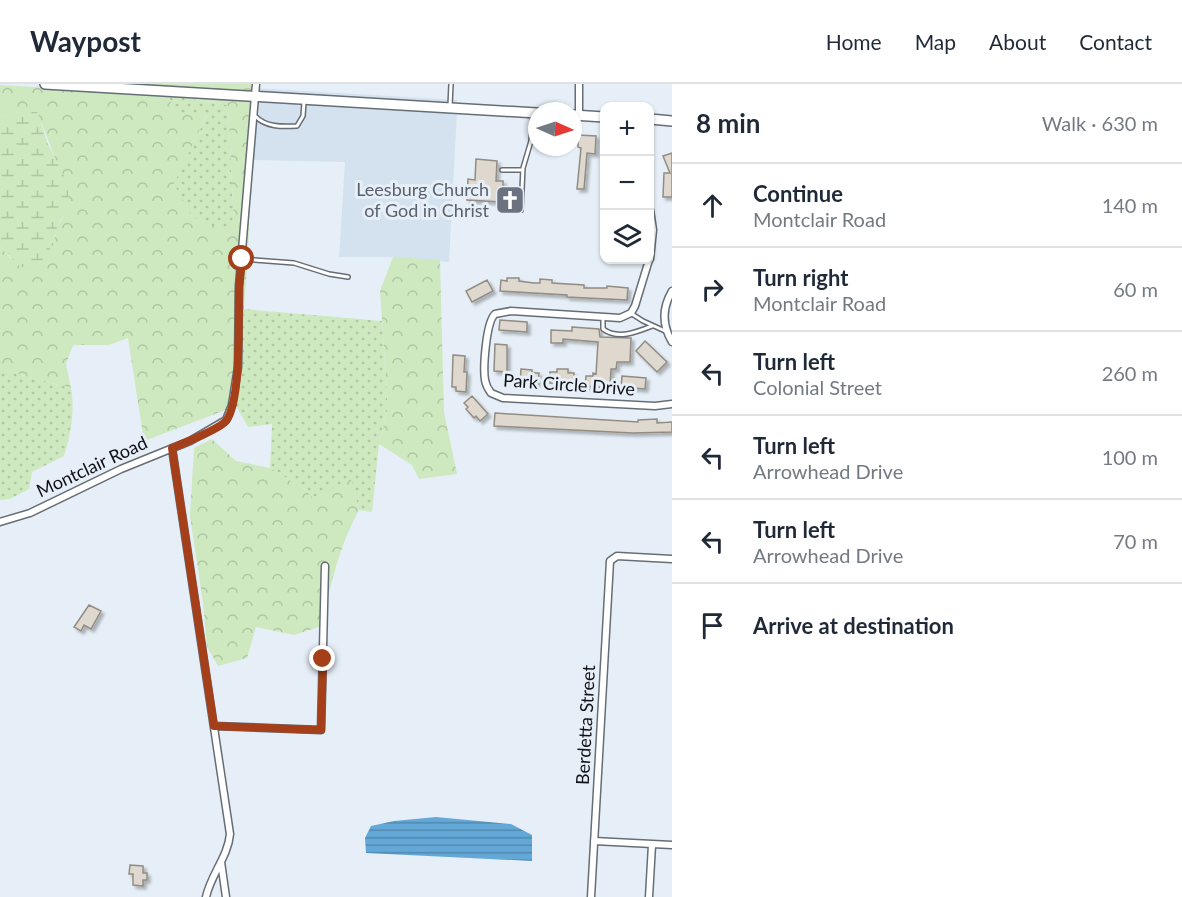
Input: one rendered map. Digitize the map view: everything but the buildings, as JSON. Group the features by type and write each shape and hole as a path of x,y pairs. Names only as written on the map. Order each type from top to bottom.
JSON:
{"street":[{"path":"45,84 528,113"},
{"name":"Montclair Road","path":"0,522 30,513 121,469 190,441 222,423 230,413 238,367 239,286 256,84"},
{"path":"577,102 579,84"},
{"path":"582,115 600,117"},
{"path":"654,119 672,121"},
{"path":"631,313 648,264"},
{"path":"672,291 664,314 665,331 672,342"},
{"name":"Park Circle Drive","path":"631,313 620,318 511,311 495,314 489,321 487,330 484,375 487,388 495,396 503,398 655,406 672,404"},
{"path":"172,448 230,834 229,847 209,883 206,897"},
{"name":"Berdetta Street","path":"591,897 609,603 609,566 614,557 672,559"},
{"path":"214,726 321,730 325,566"},
{"path":"594,841 672,845"},
{"path":"650,897 652,844"},
{"path":"221,862 226,897"}],"lane":[{"path":"450,108 451,84"},
{"path":"254,115 268,125 297,126 303,116 304,100"},
{"path":"521,210 523,171 528,152"},
{"path":"502,170 523,171"},
{"path":"242,259 294,263 329,274 348,277"},
{"path":"631,313 665,331"},
{"path":"603,316 603,329 612,333 632,334 652,326"}],"shaded area":[{"path":"254,88 457,100 457,105 253,93"},
{"path":"253,100 457,112 449,262 393,257 339,257 345,162 251,160"}],"green space":[{"path":"120,84 253,84 253,93"},
{"path":"0,85 169,95 174,113 207,114 174,184 192,217 222,230 234,223 228,105 173,95 253,100 248,256 236,406 144,441 128,338 109,345 73,345 66,364 71,388 6,371 0,358 0,246 11,259 54,243 57,227 63,217 54,155 41,122 20,112 0,116"},
{"path":"169,95 228,105 234,223 222,231 192,217 173,184 207,115 174,113"},
{"path":"20,112 37,112 48,144 68,184 68,205 57,227 54,243 35,271 19,266 0,246 0,116"},
{"path":"393,257 440,260 444,412 457,474 419,479 412,465 379,444 388,407 380,291"},
{"path":"243,309 382,321 388,407 379,444 372,512 359,510 351,480 313,498 304,489 270,468 272,424 248,427 236,406"},
{"path":"0,358 6,371 71,388 73,406 64,456 32,472 29,489 10,499 0,500"},
{"path":"212,439 236,461 270,468 304,489 313,498 351,479 359,510 341,552 322,626 294,635 256,627 247,658 218,666 207,647 190,516 194,448"}],"water":[{"path":"436,817 511,824 532,835 532,861 366,853 365,838 371,826"}],"place":[{"name":"Leesburg Church of God in Christ","path":"510,200"}],"route":[{"path":"242,259 239,286 238,367 230,413 222,423 172,448 214,726 321,730 323,659"}]}
